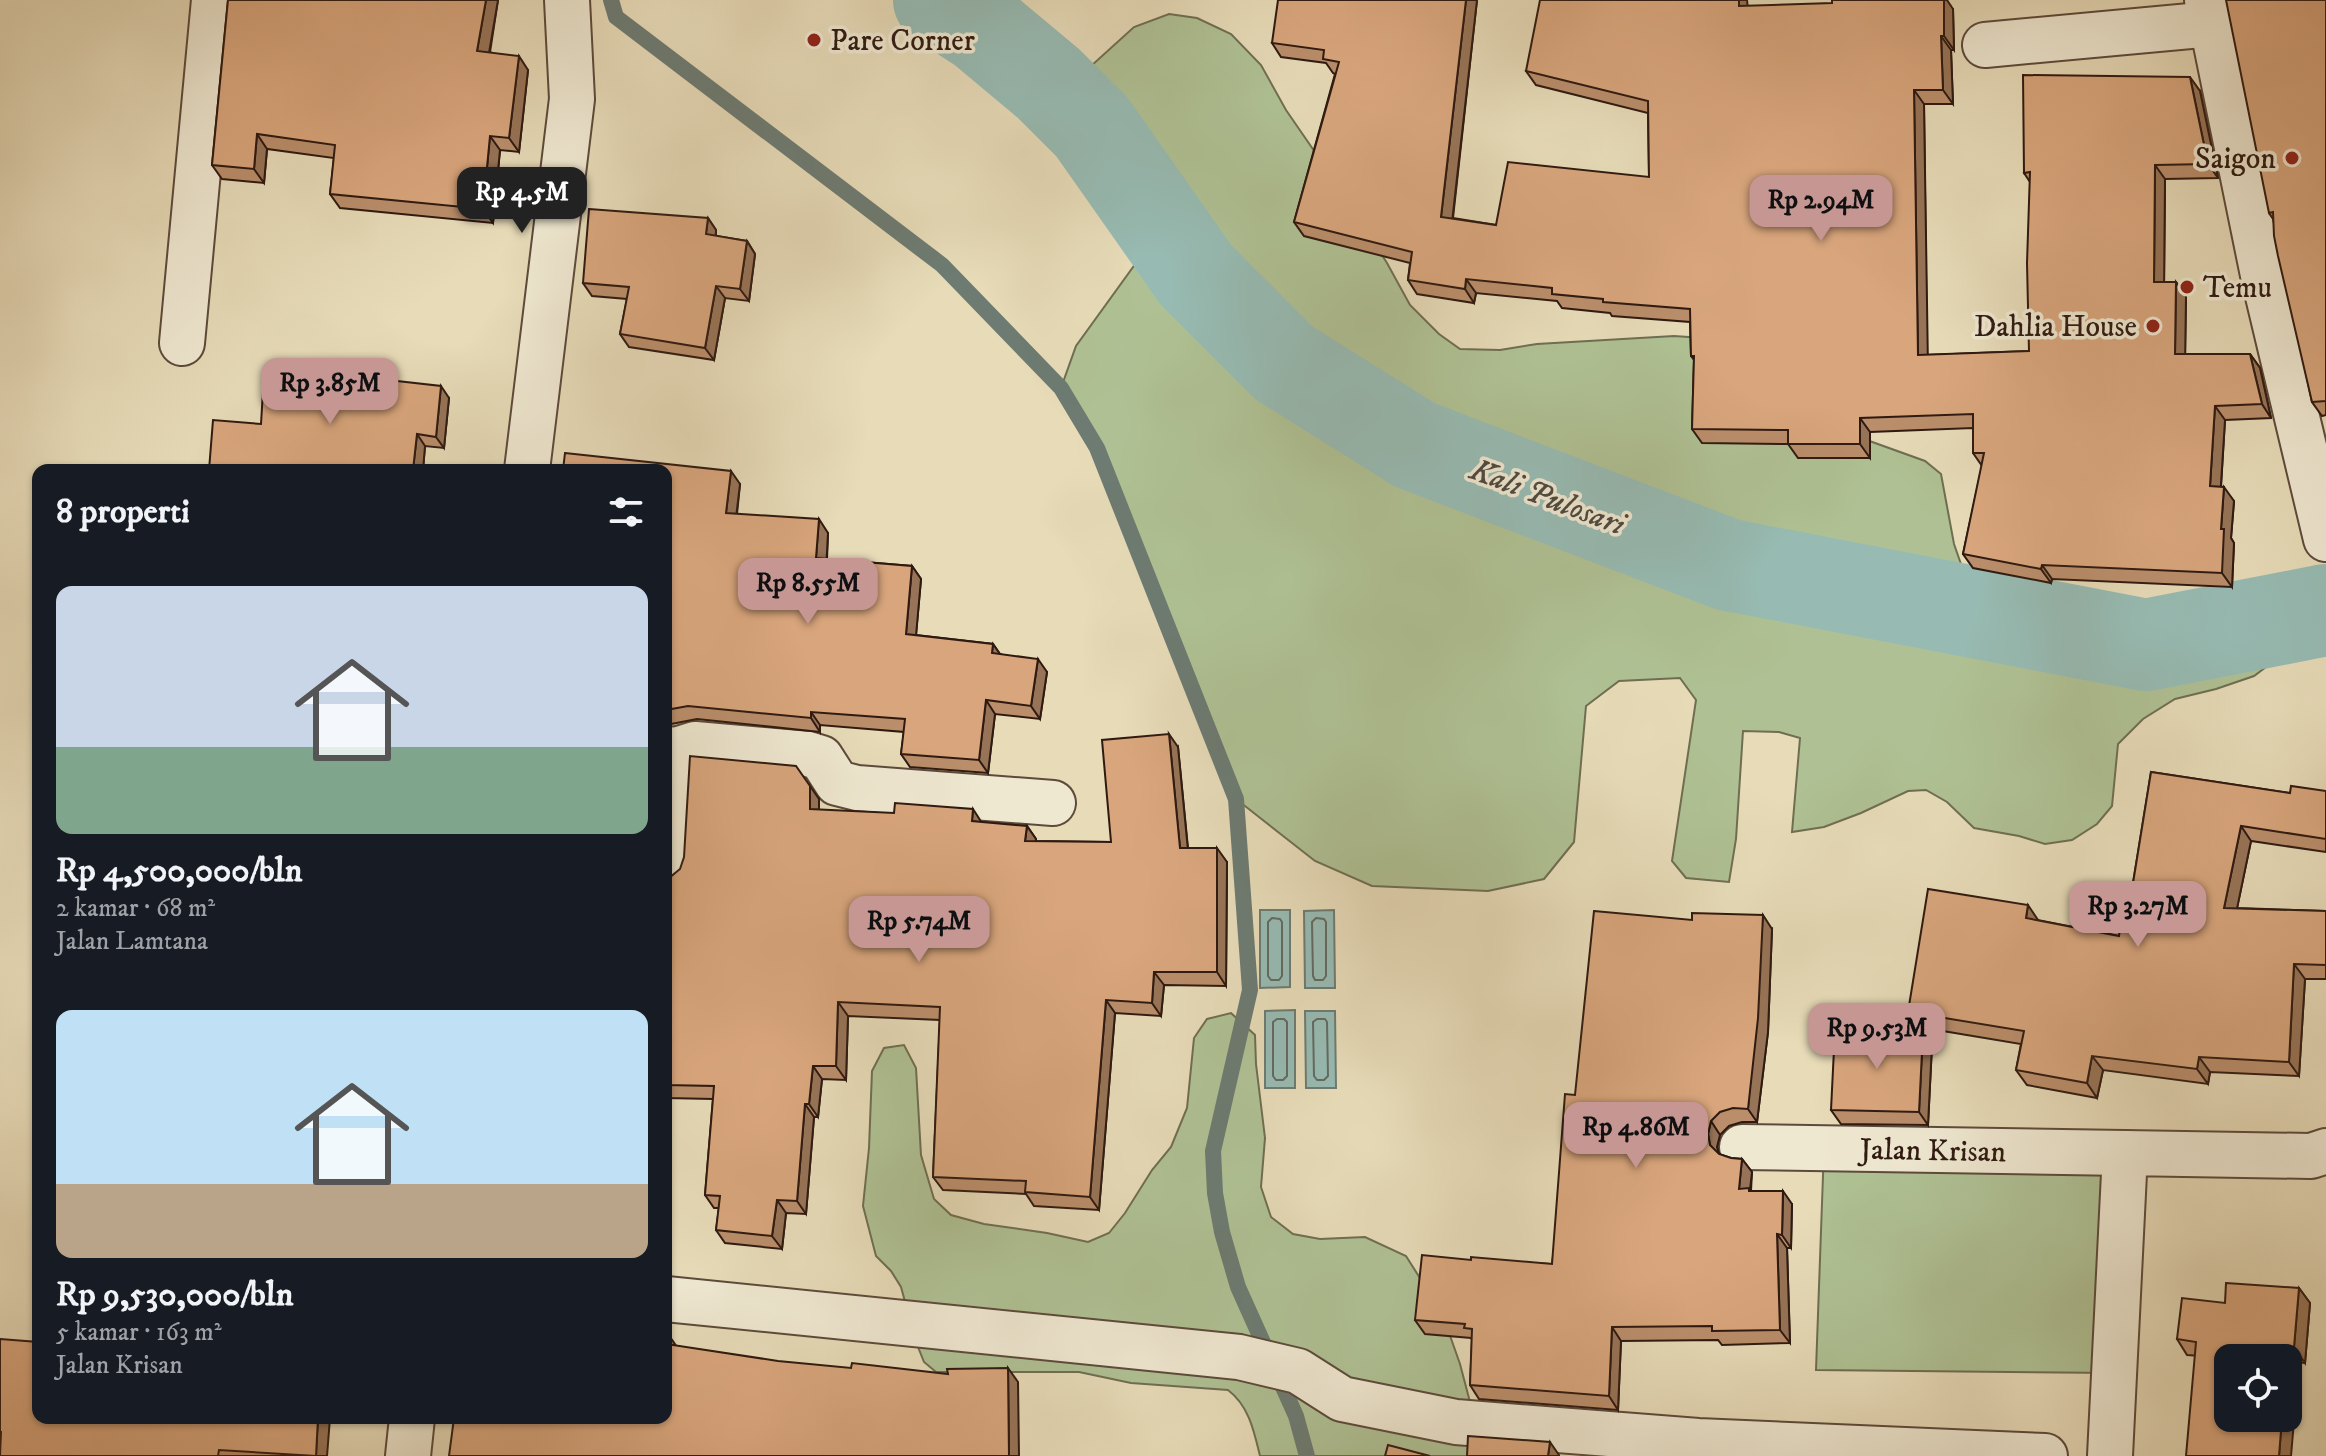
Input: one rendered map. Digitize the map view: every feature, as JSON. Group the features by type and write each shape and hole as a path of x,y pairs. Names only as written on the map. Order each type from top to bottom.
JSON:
{"street":[{"path":"182,343 214,0"},
{"path":"528,464 572,99 567,0"},
{"path":"1985,45 2210,12 2263,275 2326,539"},
{"path":"672,749 695,744 808,754 821,758 837,783 857,788 1053,803"},
{"name":"Jalan Krisan","path":"1742,1147 2311,1156 2326,1151"},
{"path":"2110,1456 2125,1153"},
{"path":"672,1300 1239,1357 1298,1371 1342,1399 1456,1422 1698,1441 2045,1456"},
{"path":"408,1456 411,1424"}],"green space":[{"path":"1169,14 1197,18 1231,34 1261,65 1286,110 1387,263 1410,305 1439,334 1460,349 1500,350 1537,344 1674,336 1718,339 1814,421 1925,461 1941,474 1954,544 1962,567 1981,587 2032,604 2102,605 2149,613 2228,612 2267,645 2266,667 2254,676 2175,699 2143,719 2118,744 2112,806 2097,824 2072,840 2045,844 1974,828 1947,802 1926,790 1908,791 1824,827 1792,832 1800,738 1779,732 1743,731 1736,839 1729,882 1686,878 1672,861 1696,700 1680,678 1619,681 1586,706 1574,842 1544,879 1488,891 1372,886 1315,861 1236,799 1097,448 1061,388 1076,346 1162,227 1092,127 1059,95 1134,27"},
{"path":"1231,1013 1255,1035 1265,1138 1261,1187 1271,1217 1293,1234 1320,1239 1365,1237 1406,1256 1442,1313 1460,1364 1470,1402 1469,1456 1260,1456 1246,1411 1228,1390 1131,1383 1079,1372 936,1372 924,1362 901,1287 876,1256 863,1206 872,1071 884,1048 904,1045 916,1068 921,1155 934,1199 951,1215 984,1224 1088,1242 1109,1233 1171,1147 1187,1108 1194,1038 1207,1019"},
{"path":"1824,1148 2125,1153 2115,1373 1816,1370"}],"water":[{"path":"1260,910 1290,910 1290,987 1260,988"},
{"path":"1334,910 1335,988 1305,988 1304,911"},
{"path":"1295,1010 1295,1088 1265,1088 1265,1011"},
{"path":"1305,1011 1335,1011 1336,1088 1306,1088"}],"building":[{"path":"228,0 486,0 477,51 519,56 509,138 490,136 483,209 330,194 335,145 257,134 254,169 212,165"},
{"path":"1278,0 1466,0 1441,217 1496,225 1508,162 1649,177 1648,101 1526,71 1540,0 1739,0 1739,6 1832,3 1832,0 1944,0 1944,36 1941,36 1943,90 1914,90 1918,355 2029,351 2027,263 2030,172 2024,173 2023,75 2190,77 2208,164 2155,165 2154,282 2176,282 2175,354 2250,354 2262,404 2215,406 2210,486 2224,487 2222,573 2042,565 2041,569 1963,554 1984,453 1973,453 1973,414 1860,418 1860,444 1788,444 1788,430 1692,429 1694,356 1691,356 1690,309 1603,302 1603,299 1552,294 1552,288 1466,279 1465,289 1408,280 1412,252 1294,222 1339,62 1323,59 1324,50 1272,43"},
{"path":"2226,0 2326,0 2326,401 2312,402 2278,256 2273,212 2269,213"},
{"path":"589,209 708,218 706,234 747,241 740,289 716,286 705,348 620,334 629,287 583,283"},
{"path":"264,374 334,378 335,374 441,386 436,437 417,434 414,464 209,464 213,420 261,424"},
{"path":"565,453 666,464 564,464"},
{"path":"672,465 731,471 726,513 819,519 816,558 912,566 906,634 993,644 992,653 1038,659 1031,706 986,700 979,760 901,754 905,719 811,712 811,718 688,706 672,709"},
{"path":"1169,734 1180,848 1217,848 1217,972 1154,972 1152,1003 1106,1000 1090,1197 1025,1192 1026,1181 933,1177 940,1007 838,1002 836,1066 813,1066 809,1104 805,1104 797,1201 777,1200 772,1236 716,1230 720,1196 705,1195 714,1086 672,1085 672,876 680,869 684,857 690,756 796,766 810,786 810,809 894,813 895,803 973,809 972,821 1027,826 1025,841 1111,842 1102,740"},
{"path":"2151,772 2290,793 2291,786 2326,791 2326,839 2241,826 2224,908 2326,911 2326,965 2294,964 2289,1062 2199,1057 2197,1069 2092,1056 2087,1083 2016,1070 2024,1031 1908,1012 1928,889 2028,905 2026,918 2119,936 2122,913 2128,914"},
{"path":"1594,911 1692,920 1692,913 1763,915 1758,1018 1748,1109 1733,1108 1720,1112 1711,1121 1708,1134 1710,1145 1719,1154 1742,1159 1739,1189 1783,1191 1782,1235 1777,1234 1780,1330 1712,1331 1712,1326 1612,1327 1609,1396 1470,1385 1472,1329 1464,1328 1465,1324 1415,1320 1422,1255 1552,1264 1565,1094 1575,1095"},
{"path":"1835,1029 1923,1032 1919,1112 1831,1110"},
{"path":"2226,1283 2299,1288 2294,1344 2214,1344 2214,1432 2281,1432 2279,1456 2186,1456 2196,1342 2177,1339 2182,1298 2225,1303"},
{"path":"0,1339 32,1342 32,1424 318,1424 316,1456 219,1450 218,1456 0,1456"},
{"path":"672,1345 851,1368 852,1363 948,1374 947,1369 1008,1368 1009,1456 449,1456 453,1424 672,1424"},
{"path":"1468,1436 1550,1442 1548,1456 1467,1456"},
{"path":"1388,1445 1430,1456 1385,1456"}],"waterway":[{"path":"611,0 616,17 942,265 1061,388 1097,448 1236,799 1250,990 1213,1151 1215,1193 1222,1232 1238,1287 1296,1416 1307,1456"},
{"name":"Kali Pulosari","path":"939,0 982,28 1048,83 1092,127 1196,275 1284,363 1415,445 1729,565 2146,645 2326,610"}],"place":[{"name":"Pare Corner","path":"814,40"},
{"name":"Saigon","path":"2292,158"},
{"name":"Temu","path":"2187,287"},
{"name":"Dahlia House","path":"2153,326"}]}
